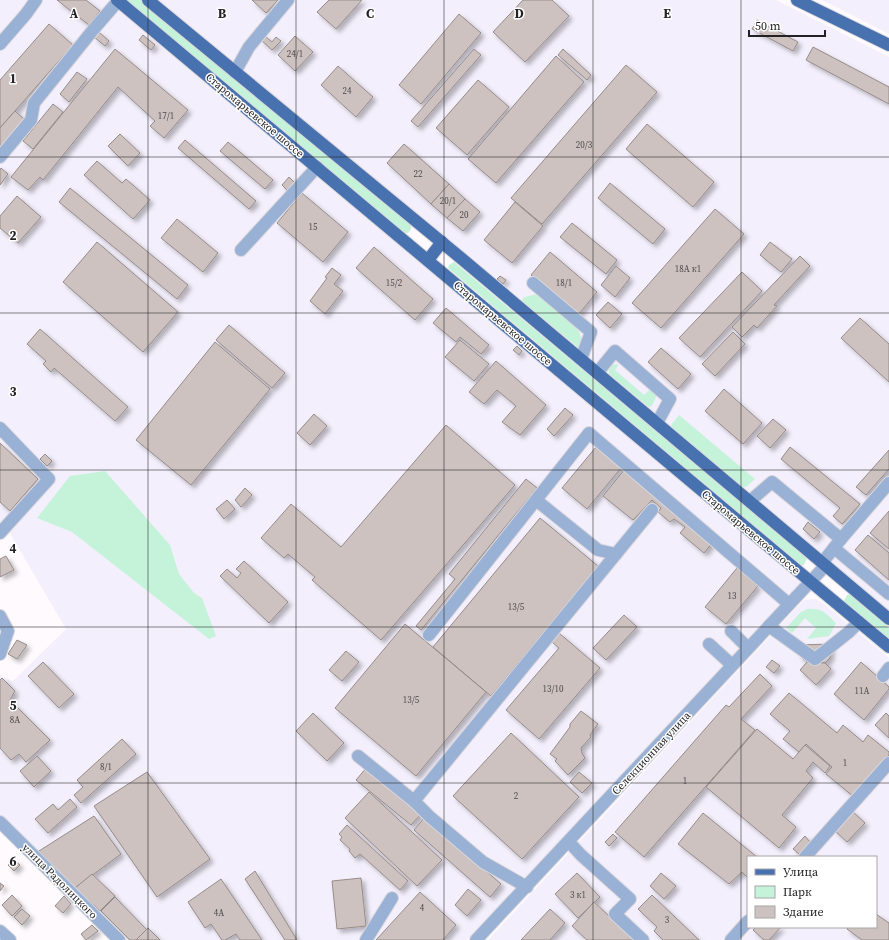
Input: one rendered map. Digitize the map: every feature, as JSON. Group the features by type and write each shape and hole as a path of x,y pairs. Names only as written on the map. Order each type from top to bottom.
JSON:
{"main road":[{"name":"Старомарьевское шоссе","path":"148,0 442,242 824,564 887,614"},
{"path":"797,0 889,46"},
{"name":"Старомарьевское шоссе","path":"118,1 889,647"},
{"path":"428,260 442,242"}],"street":[{"path":"0,44 36,0"},
{"path":"235,72 249,47 288,0"},
{"path":"0,156 31,120 34,103 118,1"},
{"path":"241,250 317,167"},
{"path":"532,283 590,332 581,359"},
{"path":"597,372 615,351 670,399 657,423"},
{"path":"0,428 50,479 0,533"},
{"path":"429,635 589,433 789,604"},
{"path":"750,501 772,482 838,543 889,594"},
{"name":"Селекционная улица","path":"476,940 810,582 838,543 889,483"},
{"path":"536,500 598,550 616,554"},
{"path":"414,801 652,510"},
{"path":"0,616 8,631 0,654"},
{"path":"769,626 815,659 849,632 859,622"},
{"path":"731,631 748,648"},
{"path":"710,644 732,665"},
{"path":"358,756 414,801 429,816 483,862 527,887"},
{"path":"806,856 889,763"},
{"name":"улица Радолицкого","path":"0,822 119,940"},
{"path":"569,842 581,856 630,899 615,914 643,940"},
{"path":"366,940 392,898"},
{"path":"731,940 747,922"},
{"path":"0,931 10,940"}],"shaded area":[{"path":"0,0 110,0 803,582 467,940 126,940 0,817 0,675 13,681 66,629 5,525 0,529"},
{"path":"157,0 776,0 889,57 889,613"},
{"path":"822,0 889,0 889,34"},
{"path":"815,599 824,604 889,658 889,940 488,940 804,600"}],"green space":[{"path":"125,0 141,0 411,225 411,229 408,233 405,233"},
{"path":"454,262 807,558 804,565 801,565 448,268 449,265"},
{"path":"538,294 577,328 581,338 579,348 522,301 524,297"},
{"path":"617,364 618,366 615,370 644,395 651,390 656,395 652,406 649,407 610,375 610,367"},
{"path":"679,415 755,479 746,487 741,487 671,428 672,424"},
{"path":"105,471 170,545 179,574 194,593 202,598 216,636 209,639 72,532 37,518 70,476"},
{"path":"850,594 889,628 889,639 844,601 847,595"},
{"path":"807,609 820,610 836,623 829,636 807,639 816,628 805,618 792,633 786,628 801,612"}],"building":[{"path":"57,0 86,0 100,11 89,25"},
{"path":"252,0 278,0 266,13"},
{"path":"329,0 362,0 336,29 317,12"},
{"path":"523,0 552,0 569,16 525,62 493,32"},
{"path":"459,14 481,33 421,104 399,85"},
{"path":"757,20 798,42 793,51 752,29"},
{"path":"49,24 73,45 0,128 0,80"},
{"path":"99,32 109,41 105,46 94,37"},
{"path":"143,35 155,45 151,50 139,40"},
{"path":"265,36 272,42 276,37 281,41 272,50 261,40"},
{"path":"295,36 313,52 295,71 278,55"},
{"path":"813,47 889,87 889,104 806,60"},
{"path":"115,49 188,110 164,138 150,126 155,121 118,87 43,180 40,177 28,190 11,177"},
{"path":"474,49 481,55 418,127 411,121"},
{"path":"563,49 591,75 587,80 558,55"},
{"path":"556,56 584,82 496,183 468,159"},
{"path":"626,65 657,92 542,224 511,198"},
{"path":"338,66 373,97 356,117 321,85"},
{"path":"77,72 87,79 69,102 60,94"},
{"path":"478,80 509,107 467,155 436,128"},
{"path":"53,104 63,112 33,149 23,141"},
{"path":"15,111 24,119 0,147 0,128"},
{"path":"647,124 714,182 693,207 626,149"},
{"path":"120,134 140,153 128,166 108,146"},
{"path":"185,140 256,201 249,209 178,148"},
{"path":"228,142 273,180 265,189 220,151"},
{"path":"404,144 449,184 431,204 387,163"},
{"path":"97,161 122,183 126,179 150,200 133,219 84,175"},
{"path":"1,168 8,174 0,185 0,170"},
{"path":"289,177 295,183 287,190 282,185"},
{"path":"610,183 665,229 653,244 598,198"},
{"path":"449,184 465,199 447,218 431,204"},
{"path":"70,188 188,285 177,299 59,202"},
{"path":"302,193 348,232 323,262 277,223"},
{"path":"17,196 41,217 18,243 0,228 0,216"},
{"path":"465,199 480,212 463,231 447,218"},
{"path":"515,202 543,226 512,263 484,240"},
{"path":"715,209 744,234 661,328 632,303"},
{"path":"177,219 218,253 203,272 161,238"},
{"path":"572,223 617,260 606,274 560,237"},
{"path":"97,242 178,312 143,352 63,282"},
{"path":"770,242 792,259 781,272 760,255"},
{"path":"374,247 433,299 415,320 356,268"},
{"path":"550,252 597,292 578,315 531,275"},
{"path":"800,256 810,266 774,305 777,306 757,328 754,325 742,337 732,327"},
{"path":"616,266 630,278 615,297 601,285"},
{"path":"332,268 341,275 334,284 343,291 325,314 310,301 327,278 325,277"},
{"path":"742,272 762,291 700,357 679,338"},
{"path":"500,276 506,280 503,284 497,279"},
{"path":"608,302 622,314 610,328 596,315"},
{"path":"446,308 489,345 481,354 460,337 456,342 433,323"},
{"path":"860,318 889,344 889,382 841,338"},
{"path":"229,325 285,373 272,388 216,340"},
{"path":"40,329 128,407 115,421 54,368 51,372 43,364 46,361 27,344"},
{"path":"733,332 745,344 715,376 702,364"},
{"path":"460,340 489,364 474,381 445,357"},
{"path":"215,342 270,389 191,485 136,440"},
{"path":"517,346 522,351 519,355 513,350"},
{"path":"661,348 691,374 678,389 648,362"},
{"path":"496,361 546,405 520,435 502,422 516,406 497,390 484,404 469,392"},
{"path":"724,389 762,423 743,444 705,411"},
{"path":"565,408 573,415 554,436 547,429"},
{"path":"314,414 327,426 310,445 297,433"},
{"path":"773,419 786,430 770,448 757,436"},
{"path":"446,425 515,485 381,640 312,580 315,577 288,554 284,558 261,538 291,504 341,547"},
{"path":"601,441 626,462 587,509 562,488"},
{"path":"0,443 38,479 10,511 0,502"},
{"path":"790,447 860,504 842,524 833,516 840,508 781,459"},
{"path":"889,450 889,469 866,495 856,487"},
{"path":"45,454 52,461 47,466 40,459"},
{"path":"628,465 716,538 704,553 680,533 685,527 674,519 670,522 658,512 661,508 652,500 633,520 603,496"},
{"path":"526,479 537,488 421,630 416,626 455,579 449,574"},
{"path":"245,488 252,495 241,507 235,500"},
{"path":"227,500 235,509 224,519 216,509"},
{"path":"889,511 889,549 870,533"},
{"path":"540,518 598,566 491,696 433,647"},
{"path":"808,522 820,532 814,539 803,529"},
{"path":"868,535 889,553 889,580 855,550"},
{"path":"6,556 14,570 0,577 0,559"},
{"path":"244,561 288,602 269,623 220,576 227,569 237,578 241,573 236,569"},
{"path":"737,568 758,586 726,624 705,607"},
{"path":"624,615 637,627 606,660 593,648"},
{"path":"405,624 486,692 416,776 335,708"},
{"path":"559,633 600,668 539,739 506,710 559,648 552,642"},
{"path":"17,640 27,645 17,659 8,654"},
{"path":"831,644 830,658 825,663 807,662 800,656 798,645"},
{"path":"346,651 359,662 342,681 329,670"},
{"path":"772,660 780,666 774,673 766,667"},
{"path":"43,662 74,694 59,708 28,676"},
{"path":"807,662 825,663 831,669 816,685 800,670"},
{"path":"861,662 889,687 889,689 864,720 834,694"},
{"path":"760,674 772,686 741,719 755,730 644,857 615,832 726,705 729,707"},
{"path":"2,678 15,691 10,700 50,740 26,762 19,754 11,760 0,748 0,680"},
{"path":"789,693 837,733 843,725 863,742 868,735 889,752 889,755 854,797 826,774 832,767 806,744 799,752 783,739 790,731 770,714"},
{"path":"581,711 598,724 590,735 591,737 581,748 585,758 568,775 555,761 557,759 550,754 570,727 570,724"},
{"path":"313,713 344,743 327,761 296,731"},
{"path":"886,713 889,716 889,738 875,725"},
{"path":"757,729 793,759 805,745 830,766 825,773 813,762 806,771 813,778 782,815 796,827 779,848 706,787"},
{"path":"511,733 579,797 522,859 453,796"},
{"path":"122,739 136,754 81,803 74,795 83,787 77,780"},
{"path":"37,756 51,771 34,787 20,771"},
{"path":"367,767 422,813 411,825 356,780"},
{"path":"147,772 210,859 157,897 94,806"},
{"path":"579,772 592,783 582,793 570,782"},
{"path":"369,792 442,860 417,886 345,818"},
{"path":"70,799 77,807 48,833 35,819 53,804 58,810"},
{"path":"851,810 865,823 847,842 833,829"},
{"path":"703,813 756,856 747,856 747,877 742,872 729,884 678,844"},
{"path":"94,816 121,854 75,888 39,851"},
{"path":"425,817 501,884 490,897 414,830"},
{"path":"347,825 408,881 400,890 360,854 355,858 349,851 350,849 340,840 342,837 339,834"},
{"path":"613,834 617,838 609,846 605,842"},
{"path":"805,836 810,842 799,854 793,849"},
{"path":"14,860 20,865 14,871 8,865"},
{"path":"255,871 297,940 285,940 245,879"},
{"path":"577,873 600,897 578,918 555,894"},
{"path":"661,873 676,886 664,899 650,886"},
{"path":"92,874 115,896 100,911 75,888"},
{"path":"361,878 366,926 337,929 332,881"},
{"path":"221,879 262,940 240,940 236,934 222,940 211,924 205,928 188,902"},
{"path":"0,883 4,886 0,891"},
{"path":"468,889 481,900 467,916 455,905"},
{"path":"420,892 456,925 443,940 376,940"},
{"path":"12,895 22,906 12,916 2,905"},
{"path":"652,895 699,940 663,940 654,931 657,927 638,909"},
{"path":"64,896 71,904 63,913 55,906"},
{"path":"115,897 147,930 136,940 130,940 101,911"},
{"path":"594,902 635,940 587,940 572,926"},
{"path":"22,909 30,916 22,925 14,917"},
{"path":"550,909 565,923 550,940 521,940"},
{"path":"877,915 889,923 889,940 862,940 847,929 877,928"},
{"path":"92,925 98,931 86,940 81,934"},
{"path":"148,928 160,940 136,940"},
{"path":"755,928 780,928 769,940 764,940 753,930"}]}
